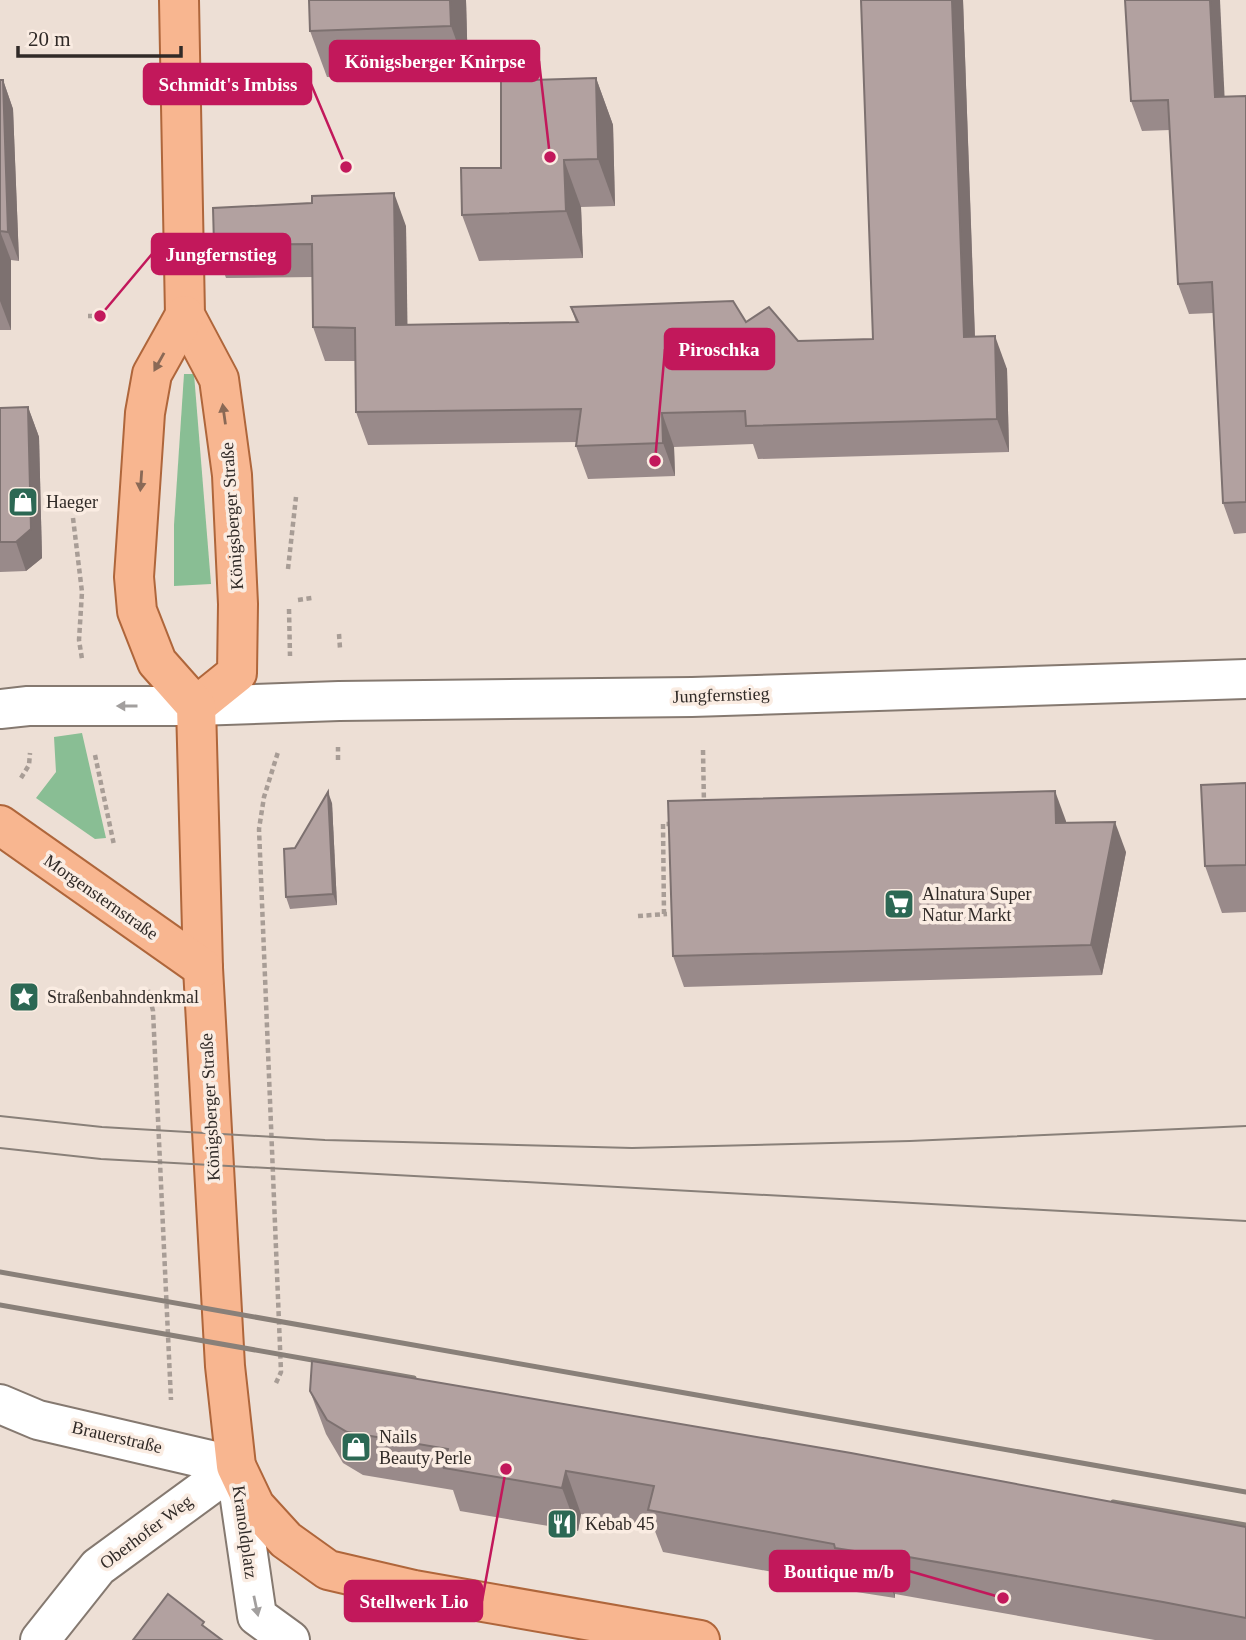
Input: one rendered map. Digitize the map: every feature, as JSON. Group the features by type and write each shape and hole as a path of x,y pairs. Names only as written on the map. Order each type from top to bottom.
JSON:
{"main road":[{"name":"Königsberger Straße","path":"179,0 185,315 219,379 232,475 238,604 237,673 196,706 203,968 225,1366 236,1466"},
{"path":"185,315 152,374 145,413 134,577 137,611 157,662 196,706"},
{"name":"Morgensternstraße","path":"0,825 203,968"},
{"name":"Kranoldplatz","path":"236,1466 255,1506 286,1541 328,1570 450,1597 701,1640"}],"street":[{"name":"Jungfernstieg","path":"196,706 339,701 692,697 1246,678"},
{"path":"0,709 28,706 196,706"},
{"name":"Brauerstraße","path":"0,1404 38,1420 236,1466"},
{"name":"Oberhofer Weg","path":"40,1640 98,1567 236,1466"},
{"name":"Kranoldplatz","path":"236,1466 257,1616 290,1640"}],"path":[{"path":"88,316 100,316"},
{"path":"287,576 296,497"},
{"path":"73,519 82,592"},
{"path":"298,600 312,598"},
{"path":"340,634 340,648"},
{"path":"21,778 29,765 31,748"},
{"path":"93,749 113,841"},
{"path":"703,750 704,810"},
{"path":"638,916 665,914 663,824 677,824"},
{"path":"259,829 281,1373"},
{"path":"154,1042 170,1388"}],"green space":[{"path":"184,374 194,374 211,584 174,586 174,525"},
{"path":"82,733 106,838 95,839 36,798 56,772 54,737"}],"building":[{"path":"309,0 450,0 451,26 310,31"},
{"path":"861,0 952,0 964,337 995,336 997,419 746,426 745,411 662,413 663,443 576,446 581,409 356,412 355,328 313,327 312,244 214,245 213,208 312,203 312,196 394,193 396,325 578,322 571,307 733,301 746,322 769,307 798,341 873,339"},
{"path":"1125,0 1210,0 1215,97 1246,96 1246,502 1223,503 1212,282 1178,284 1168,100 1131,101"},
{"path":"596,78 598,159 564,160 566,211 462,215 461,168 501,168 501,81"},
{"path":"0,80 3,80 8,232 0,231"},
{"path":"28,407 31,529 16,542 0,542 0,408"},
{"path":"1246,783 1246,865 1205,866 1201,785"},
{"name":"Alnatura Super Natur Markt","path":"1055,791 1056,823 1115,822 1091,945 673,956 668,801"},
{"path":"328,792 333,894 286,897 284,849 295,848"},
{"path":"312,1361 851,1453 1246,1527 1246,1618 880,1552 880,1555 835,1548 834,1544 648,1510 654,1486 566,1471 562,1488 444,1468 448,1449 347,1432 327,1420 310,1391"},
{"path":"168,1594 204,1622 202,1625 222,1640 133,1640"}],"tram line":[{"path":"0,1116 102,1127 325,1140 632,1148 910,1141 1246,1126"},
{"path":"0,1148 101,1159 1246,1221"}],"railway":[{"path":"0,1272 1246,1492"},
{"path":"0,1305 414,1378"},
{"path":"1113,1502 1246,1525"}],"place":[{"name":"Königsberger Knirpse","path":"550,157"},
{"name":"Schmidt's Imbiss","path":"346,167"},
{"name":"Jungfernstieg","path":"100,316"},
{"name":"Piroschka","path":"655,461"},
{"name":"Haeger","path":"23,502"},
{"name":"Alnatura Super Natur Markt","path":"899,904"},
{"name":"Straßenbahndenkmal","path":"24,997"},
{"name":"Nails Beauty Perle","path":"356,1447"},
{"name":"Stellwerk Lio","path":"506,1469"},
{"name":"Kebab 45","path":"562,1524"},
{"name":"Boutique m/b","path":"1003,1598"}]}
